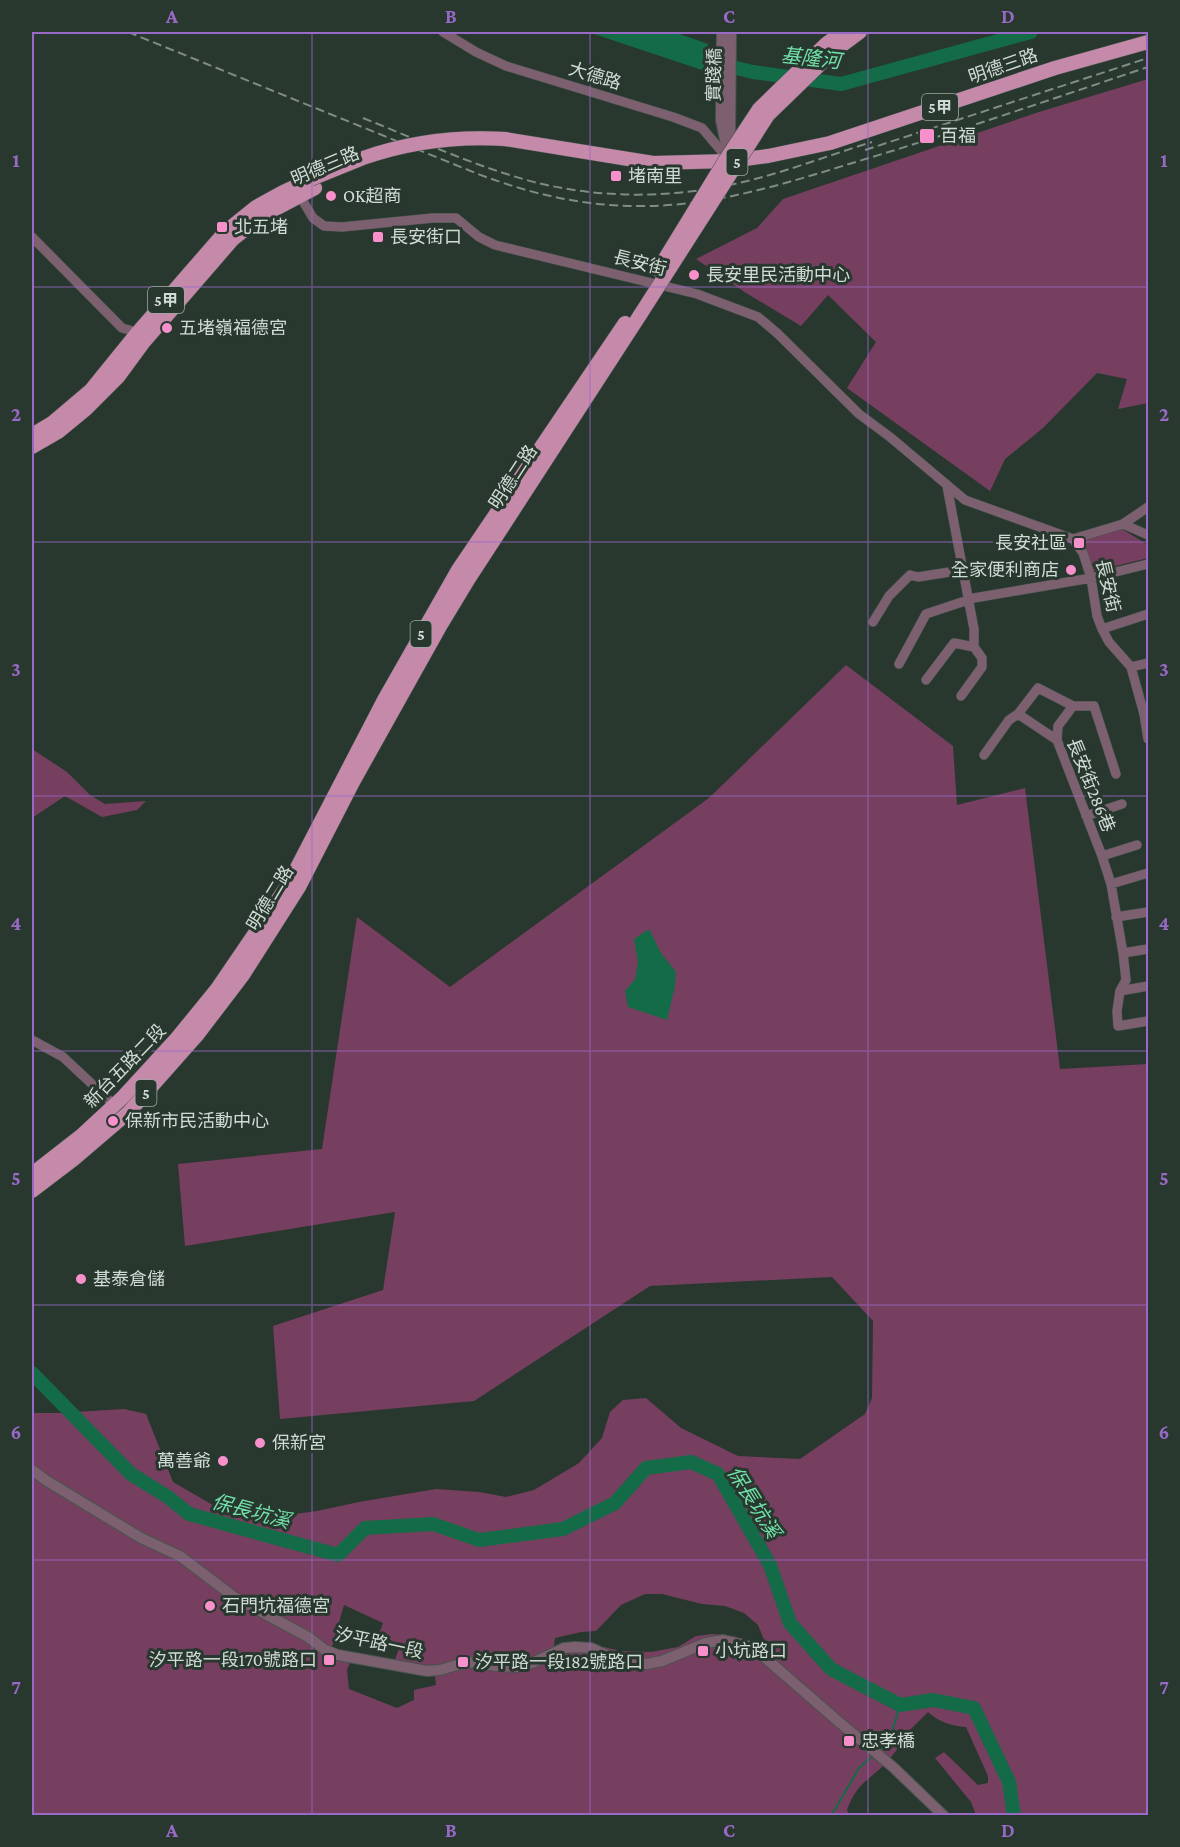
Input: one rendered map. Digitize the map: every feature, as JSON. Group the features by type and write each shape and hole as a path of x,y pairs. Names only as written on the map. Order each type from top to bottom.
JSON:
{"main road":[{"name":"明德二路","path":"637,313 726,159 759,109 826,44 842,32"},
{"name":"明德二路","path":"236,972 299,887 358,772 439,628 475,570 637,313 768,115 833,52 860,32"},
{"name":"明德三路","path":"32,435 52,423 128,355 225,232 256,207 313,184 365,158 428,142 455,138 653,163 730,161 768,156 830,143 1055,68 1149,42"},
{"name":"明德三路","path":"32,447 58,432 86,408 118,377 128,355"},
{"name":"新台五路二段","path":"32,1174 82,1135 122,1098 236,972"},
{"name":"新台五路二段","path":"32,1191 74,1160 129,1112 198,1034 236,972"}],"street":[{"name":"大德路","path":"443,32 476,52 506,66 702,128 730,161"},
{"name":"實踐橋","path":"722,32 725,120"},
{"name":"實踐橋","path":"725,120 731,32"},
{"path":"725,120 730,161"},
{"name":"長安街","path":"297,191 313,218 324,226 342,227 433,218 456,218 478,237 495,245 697,294 758,317 859,414 965,500 1024,523 1073,539 1123,524 1149,507"},
{"path":"32,237 122,328 143,334"},
{"path":"122,328 128,355"},
{"path":"947,486 974,629 974,647 982,658 982,667 961,696"},
{"path":"1123,524 1149,535"},
{"name":"長安街","path":"1073,539 1083,553 1102,629 1109,642 1131,667 1146,714 1149,739"},
{"path":"899,663 926,614 968,600 1091,578 1149,564"},
{"path":"873,622 889,596 910,575 918,577 962,570"},
{"path":"1102,629 1149,614"},
{"path":"926,680 954,643 974,647"},
{"path":"1131,667 1149,663"},
{"path":"984,755 1008,720 1018,714 1038,688 1073,706 1094,706 1116,774"},
{"path":"1057,740 1058,726 1073,706"},
{"name":"長安街286巷","path":"1018,714 1057,740 1111,884"},
{"path":"1086,816 1122,804"},
{"path":"1102,856 1137,845"},
{"path":"1149,873 1111,884 1124,953 1126,980 1120,991 1117,1011 1118,1026 1149,1022"},
{"path":"1116,917 1149,912"},
{"path":"1124,953 1149,949"},
{"path":"1120,991 1149,986"},
{"path":"32,1040 63,1057 109,1100"},
{"name":"汐平路一段","path":"32,1470 141,1538 180,1556 234,1597 308,1637 325,1650 338,1655 427,1671 440,1670 466,1662 517,1667 532,1663 564,1648 591,1648 610,1657 647,1664 662,1662 706,1643 723,1640 748,1646 762,1655 893,1767 944,1815"}],"shaded area":[{"path":"588,32 674,32 708,44 705,71"},
{"path":"1148,79 1148,403 1118,409 1127,379 1097,373 1043,428 1005,459 990,491 847,388 876,342 828,295 801,326 696,259 757,228 783,199 1039,112"},
{"path":"1122,529 1148,545 1148,558 1091,572 1081,540"},
{"path":"846,665 953,746 957,805 1025,788 1060,1069 1148,1064 1148,1815 976,1815 971,1802 935,1758 944,1752 978,1785 988,1783 988,1776 966,1727 946,1723 928,1712 911,1729 885,1764 861,1785 847,1810 849,1815 32,1816 32,1413 124,1409 146,1414 173,1482 223,1511 259,1519 317,1511 436,1489 479,1492 506,1497 534,1490 579,1463 602,1438 610,1412 623,1400 646,1398 681,1428 738,1456 800,1459 865,1414 872,1398 873,1321 832,1277 650,1286 474,1401 280,1419 273,1326 383,1290 395,1212 185,1246 178,1164 322,1149 357,917 450,987 709,798","holes":["645,1594 662,1594 702,1604 725,1606 744,1613 758,1625 767,1647 734,1636 712,1634 696,1636 678,1647 651,1652 621,1651 590,1644 554,1646 555,1638 596,1631 621,1605","344,1605 383,1623 379,1634 400,1645 395,1660 434,1666 436,1685 414,1690 414,1700 397,1708 349,1689 347,1670 353,1655 332,1647"]},
{"path":"32,749 67,772 90,795 105,804 146,801 137,810 102,817 65,796 32,818"},
{"path":"649,929 661,953 676,972 667,1020 628,1007 625,991 635,979 638,962 634,939"}],"waterway":[{"name":"基隆河","path":"689,57 753,72 841,84 1031,32"},
{"name":"保長坑溪","path":"32,1373 131,1474 168,1497 189,1514 338,1555 365,1528 433,1524 479,1540 563,1529 615,1503 646,1468 691,1462 718,1474 770,1565 790,1623 831,1669 900,1705 933,1700 974,1708 1009,1782 1014,1816"},
{"name":"保長坑溪","path":"878,1751 889,1742 900,1705"},
{"name":"保長坑溪","path":"831,1816 859,1768 874,1755"}],"railway":[{"path":"128,32 478,174 540,194 581,202 625,206 701,202 781,184 932,139 1148,67"},
{"path":"865,150 1148,58"},
{"path":"363,118 450,154 516,177 560,188 604,193 648,195 714,188 774,174 872,142"}],"place":[{"name":"百福","path":"927,136"},
{"name":"堵南里","path":"616,176"},
{"name":"OK超商","path":"331,196"},
{"name":"北五堵","path":"222,227"},
{"name":"長安街口","path":"378,237"},
{"name":"長安里民活動中心","path":"694,275"},
{"name":"五堵嶺福德宮","path":"167,328"},
{"name":"長安社區","path":"1079,543"},
{"name":"全家便利商店","path":"1071,570"},
{"name":"保新市民活動中心","path":"113,1121"},
{"name":"基泰倉儲","path":"81,1279"},
{"name":"保新宮","path":"260,1443"},
{"name":"萬善爺","path":"223,1461"},
{"name":"石門坑福德宮","path":"210,1606"},
{"name":"小坑路口","path":"703,1651"},
{"name":"汐平路一段170號路口","path":"329,1660"},
{"name":"汐平路一段182號路口","path":"463,1662"},
{"name":"忠孝橋","path":"849,1741"}]}
